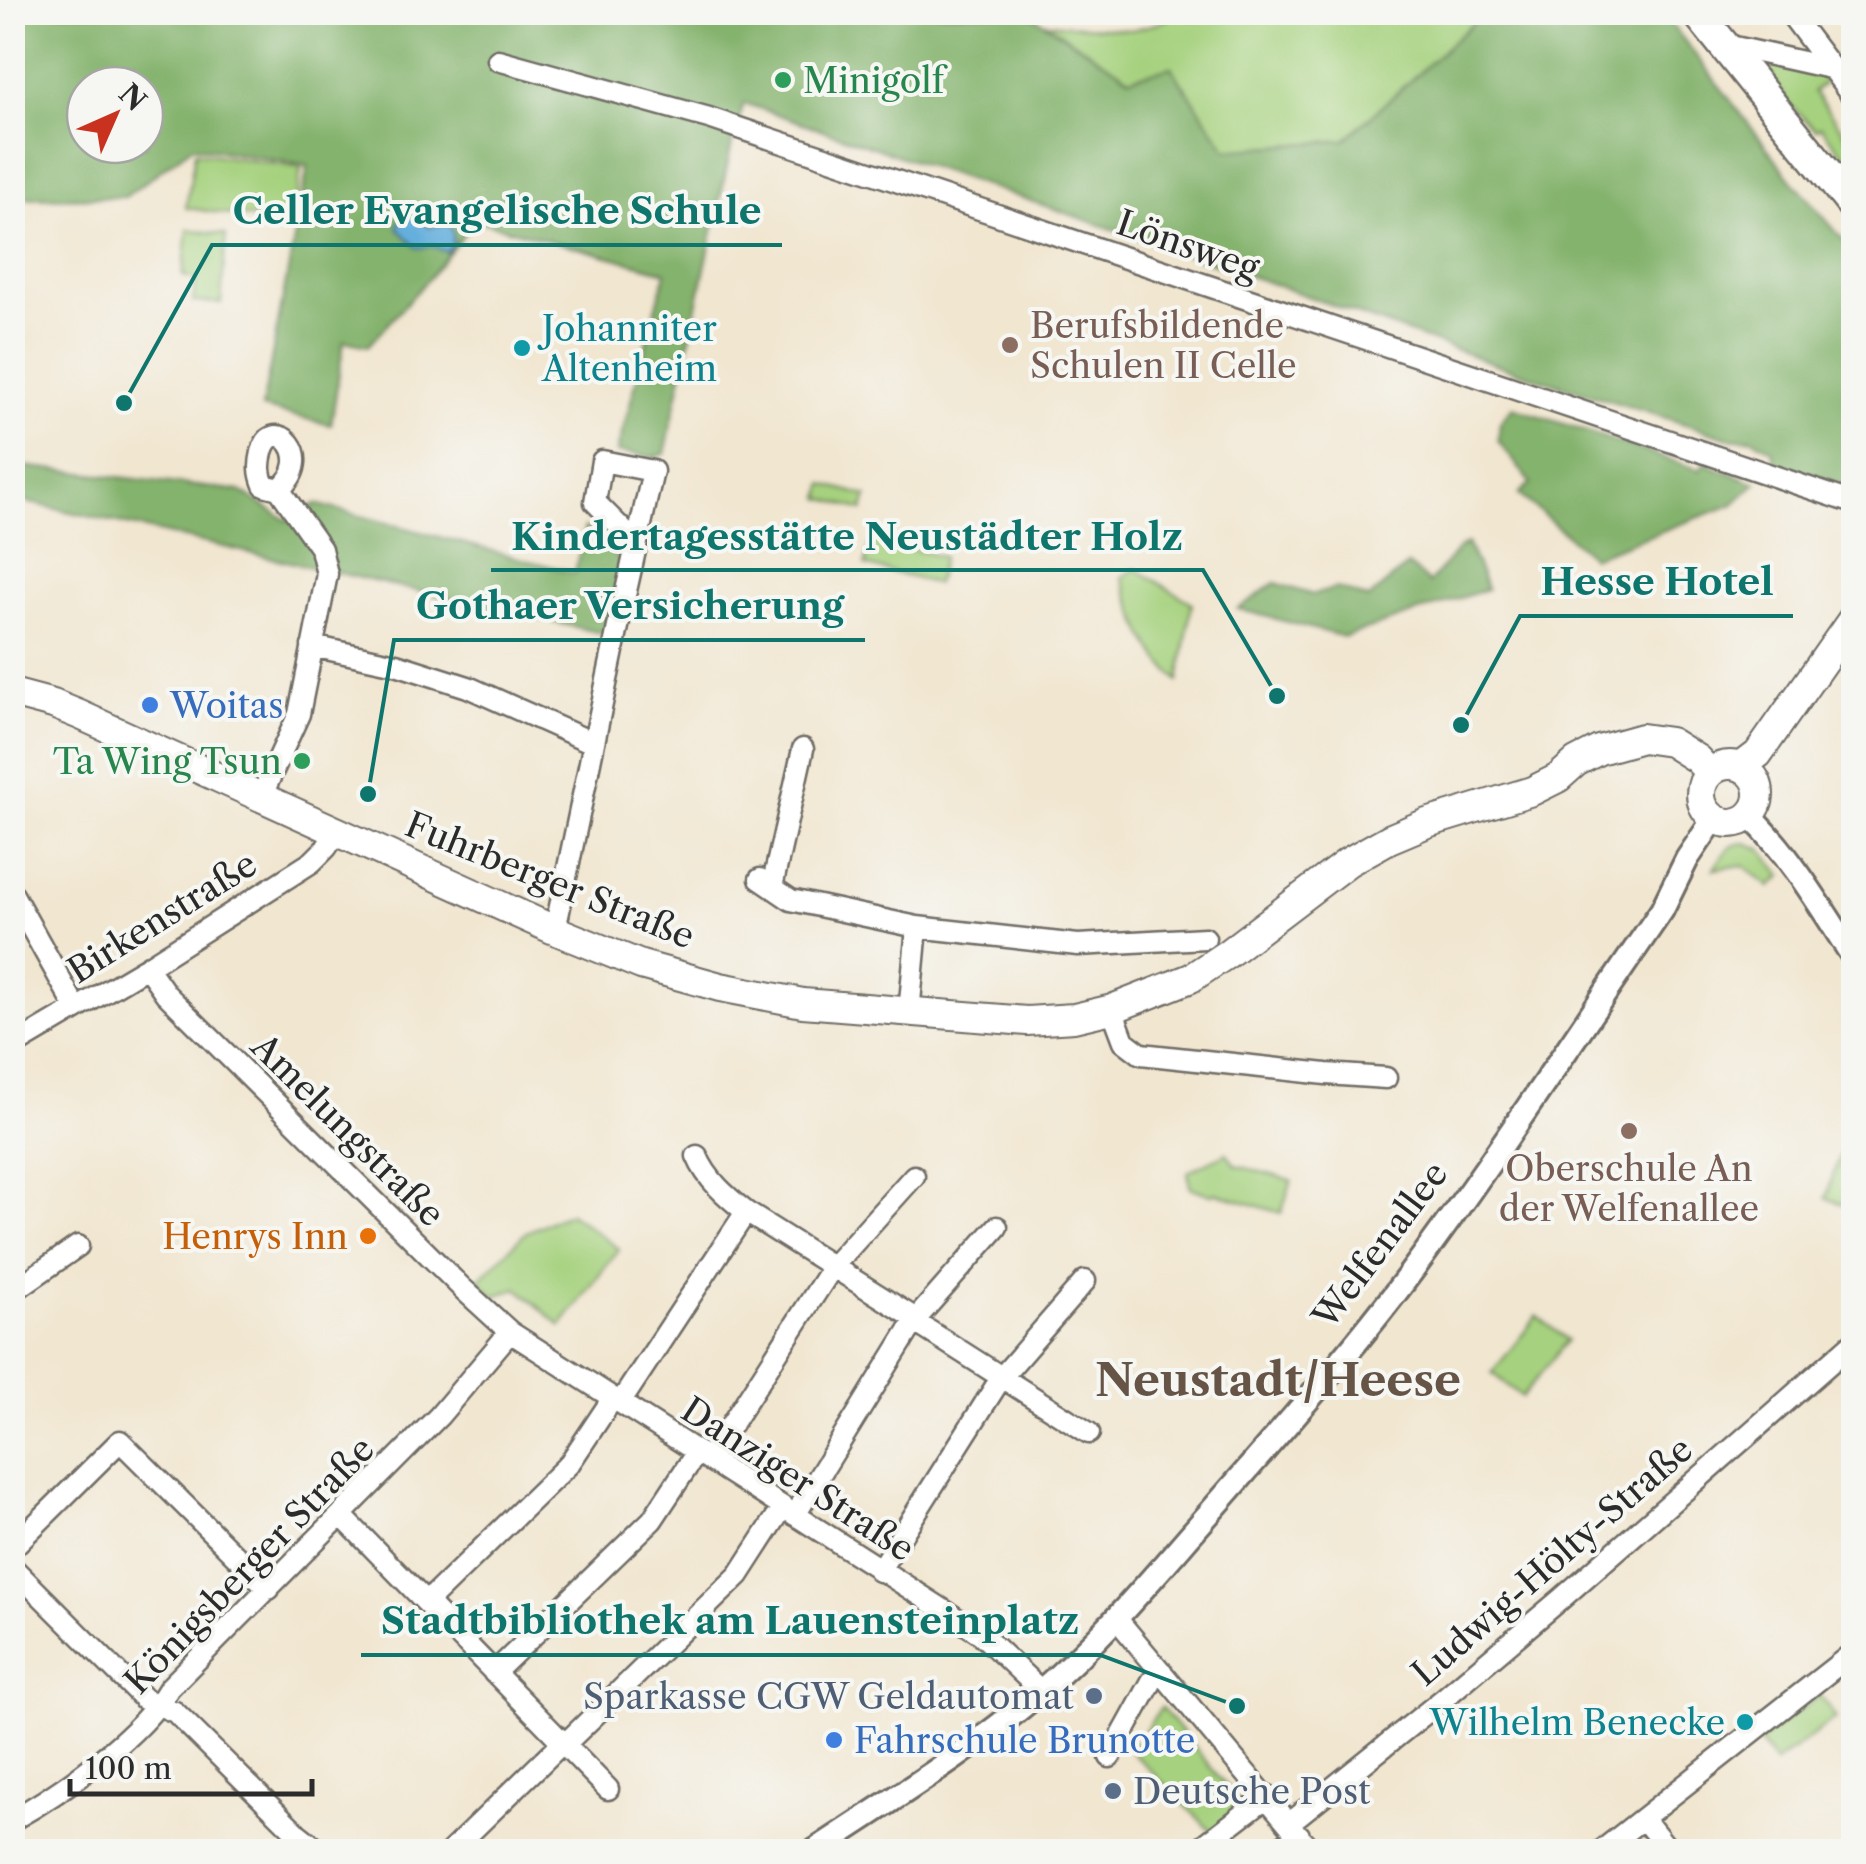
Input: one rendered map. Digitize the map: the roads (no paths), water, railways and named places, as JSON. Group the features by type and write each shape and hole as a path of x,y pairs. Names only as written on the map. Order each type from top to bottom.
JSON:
{"main road":[{"path":"1697,12 1854,208"},
{"path":"1749,775 1758,754 1853,617"},
{"path":"1749,775 1854,641"},
{"name":"Fuhrberger Straße","path":"12,693 80,715 552,929 641,965 803,1003 1027,1022 1074,1018 1112,1009 1191,978 1348,862 1389,839 1471,808 1532,791 1599,750 1642,738 1670,742 1697,758 1710,773"},
{"path":"1724,766 1749,775 1760,799 1750,816 1726,824 1705,810 1704,782 1710,773 1724,766"}],"street":[{"path":"1789,12 1854,98"},
{"path":"1721,44 1830,68"},
{"name":"Lönsweg","path":"498,60 709,118 1854,503"},
{"path":"261,797 299,714 327,574 322,548 279,489"},
{"path":"552,929 558,916 636,543"},
{"path":"312,646 396,664 468,686 593,743"},
{"path":"803,749 766,883 791,900 917,927 1078,944 1204,938"},
{"path":"1750,816 1805,883 1854,958"},
{"name":"Welfenallee","path":"813,1852 967,1750 1041,1691 1116,1618 1353,1346 1412,1271 1662,910 1714,819"},
{"name":"Birkenstraße","path":"12,1047 148,967 312,862 337,832"},
{"path":"12,893 76,1008"},
{"path":"909,1013 917,927"},
{"name":"Amelungstraße","path":"148,967 166,994 510,1332"},
{"path":"1112,1009 1124,1041 1141,1054 1386,1078"},
{"path":"697,1156 702,1170 746,1212 1089,1434"},
{"path":"494,1674 652,1520 703,1455 833,1266 914,1176"},
{"path":"427,1602 569,1464 617,1401 746,1212"},
{"path":"450,1852 738,1574 789,1511 916,1320 997,1227"},
{"path":"12,1292 78,1246"},
{"path":"879,1571 1001,1378 1084,1281"},
{"name":"Danziger Straße","path":"510,1332 981,1634 1041,1691"},
{"name":"Königsberger Straße","path":"12,1820 54,1796 159,1706 170,1688 440,1416 510,1332"},
{"name":"Ludwig-Hölty-Straße","path":"1273,1852 1300,1836 1442,1700 1854,1342"},
{"path":"12,1548 120,1441 269,1590"},
{"path":"342,1516 608,1789"},
{"path":"12,1567 144,1698 175,1712 298,1834 322,1852"},
{"path":"1116,1618 1300,1836"},
{"path":"1600,1852 1854,1652"},
{"path":"1110,1756 1152,1681 1162,1672"},
{"path":"1205,1850 1268,1796"},
{"path":"1643,1818 1670,1852"},
{"path":"281,1852 298,1834"}],"water":[{"path":"414,214 429,227 450,226 453,239 447,252 432,246 417,248 398,228 399,222"}],"place":[{"name":"Minigolf","path":"783,80"},
{"name":"Berufsbildende Schulen II Celle","path":"1010,345"},
{"name":"Johanniter Altenheim","path":"522,348"},
{"name":"Celler Evangelische Schule","path":"124,403"},
{"name":"Kindertagesstätte Neustädter Holz","path":"1277,696"},
{"name":"Woitas","path":"150,705"},
{"name":"Hesse Hotel","path":"1461,725"},
{"name":"Ta Wing Tsun","path":"302,761"},
{"name":"Gothaer Versicherung","path":"368,794"},
{"name":"Oberschule An der Welfenallee","path":"1629,1131"},
{"name":"Henrys Inn","path":"368,1236"},
{"name":"Sparkasse CGW Geldautomat","path":"1094,1696"},
{"name":"Stadtbibliothek am Lauensteinplatz","path":"1237,1706"},
{"name":"Wilhelm Benecke","path":"1745,1722"},
{"name":"Fahrschule Brunotte","path":"834,1740"},
{"name":"Deutsche Post","path":"1113,1791"}],"district":[{"name":"Neustadt/Heese","path":"1278,1380"}]}
